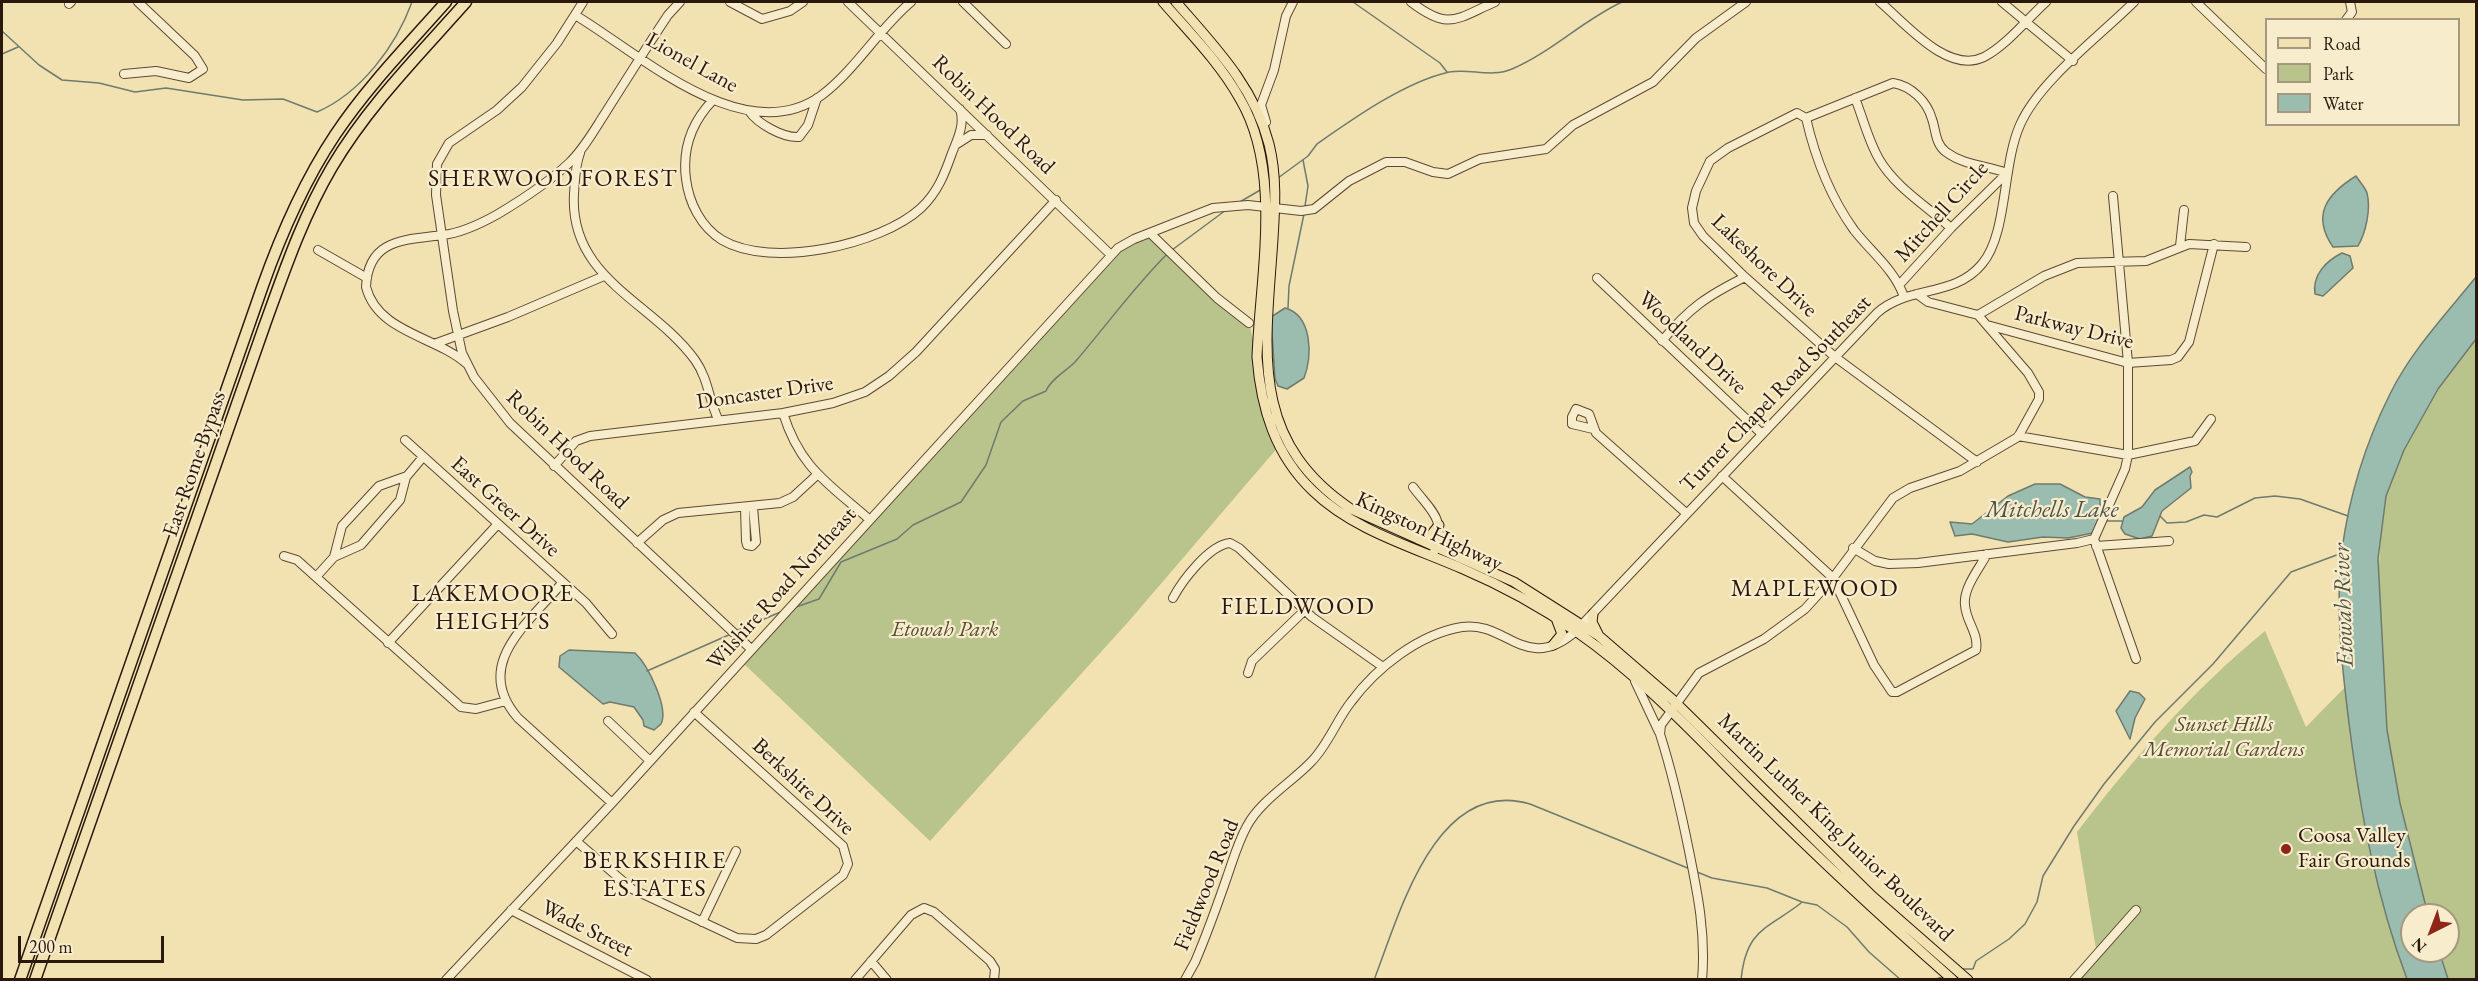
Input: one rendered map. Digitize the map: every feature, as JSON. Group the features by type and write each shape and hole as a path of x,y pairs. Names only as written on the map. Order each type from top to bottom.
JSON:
{"highway":[{"name":"East Rome Bypass","path":"20,980 262,288 288,221 315,166 344,122 446,2"},
{"name":"East Rome Bypass","path":"35,980 264,327 304,220 333,166 358,128 466,2"}],"main road":[{"path":"1163,2 1217,64 1241,100 1258,141 1270,186"},
{"path":"1176,2 1232,67 1249,93 1262,120 1272,159 1270,186"},
{"name":"Kingston Highway","path":"1270,186 1265,208 1257,373 1263,406 1280,448 1305,482 1336,510 1363,526 1434,551 1579,628"},
{"name":"Kingston Highway","path":"1270,186 1275,210 1267,375 1274,408 1289,444 1311,475 1335,498 1380,523 1418,539 1434,551 1452,554 1514,582 1579,628 1631,675 1674,708"},
{"path":"1418,539 1431,535 1439,525"},
{"path":"1440,535 1452,554"},
{"path":"1593,614 1592,622 1599,636 1674,708"},
{"path":"1553,616 1562,631 1560,640 1553,645"},
{"path":"1579,628 1599,636"},
{"name":"Martin Luther King Junior Boulevard","path":"1674,708 1855,894 1953,980"},
{"name":"Martin Luther King Junior Boulevard","path":"1674,708 1854,879 1968,980"}],"street":[{"path":"124,74 156,71 189,78 203,69 195,56 138,2"},
{"name":"Robin Hood Road","path":"583,2 543,63 522,87 444,150 435,174 442,235 459,336 468,365 494,406 554,466 751,649"},
{"path":"468,365 395,324 382,313 368,292 366,278 373,260 390,244 426,235 442,235 494,216 530,195 562,169 581,149 668,15 680,2"},
{"path":"730,2 762,19 790,11 802,2"},
{"name":"Robin Hood Road","path":"848,2 1111,255"},
{"name":"Lionel Lane","path":"575,15 713,100 749,111 776,111 817,98 843,76 911,2"},
{"path":"963,2 1006,44"},
{"path":"1272,159 1269,130 1262,109 1274,70 1286,16 1293,2"},
{"path":"1411,2 1433,17 1447,21 1496,2"},
{"path":"1271,270 1279,221 1282,216 1294,211 1314,209 1348,181 1386,162 1405,162 1433,172 1448,174 1480,159 1546,149 1572,125 1653,82 1696,38 1746,2"},
{"path":"1880,2 1942,54 1960,61 1973,60 1989,53 2046,2"},
{"path":"2002,2 2070,63"},
{"name":"Turner Chapel Road Southeast","path":"1579,628 1882,309 1904,297 1957,284 1972,274 1986,259 1996,236 2012,145 2027,112 2043,90 2134,2"},
{"path":"2196,2 2265,68"},
{"path":"2348,18 2352,12 2350,2"},
{"name":"Mitchell Circle","path":"1904,297 1900,284 1854,230 1841,209 1818,160 1806,118 1893,83 1902,85 1916,94 1926,106 1944,151 1972,166 2007,173"},
{"path":"1249,93 1256,98 1265,95"},
{"path":"749,111 771,128 788,137 802,136 817,98"},
{"path":"1855,98 1863,123 1880,160 1904,187 1951,228"},
{"path":"713,100 697,118 691,132 685,165 689,195 700,219 723,241 747,249 785,252 835,246 890,228 928,201 945,174 962,124 960,109"},
{"path":"771,128 771,120 776,111"},
{"name":"Lakeshore Drive","path":"1806,118 1797,113 1728,148 1710,161 1701,176 1692,208 1694,223 1702,236 1745,277 1835,357 1977,462"},
{"path":"954,147 961,139 970,135 988,136"},
{"path":"581,149 575,173 573,203 578,232 585,250 604,276 680,343 695,360 703,373 718,419"},
{"path":"562,169 572,169 575,173"},
{"name":"Mitchell Circle","path":"1900,284 1951,228 2007,173"},
{"path":"2113,196 2128,363 2128,455 2126,469 2095,542 2136,659"},
{"name":"Doncaster Drive","path":"554,466 565,451 582,438 718,419 783,413 856,396 890,376 916,352 1056,200"},
{"name":"Wilshire Road Northeast","path":"446,980 612,803 1111,255 1125,244 1214,208 1230,206 1294,211"},
{"path":"2180,246 2184,210"},
{"path":"1150,233 1217,298 1249,323"},
{"path":"1978,315 2026,286 2077,263 2146,261 2171,253 2180,246 2214,244 2246,247"},
{"name":"Parkway Drive","path":"1985,324 2128,363 2170,360 2184,351 2189,342 2214,244"},
{"path":"318,250 366,278"},
{"path":"434,344 459,336 604,276"},
{"path":"1662,341 1682,315 1696,303 1745,277"},
{"name":"Woodland Drive","path":"1597,278 1762,434"},
{"path":"1660,734 1661,725 1699,673 1788,624 1833,578 1853,548 1893,498 1905,490 1977,462 2018,436 2039,399 2039,392 2028,373 1978,315 1928,302 1917,294"},
{"path":"783,413 796,448 818,474 870,520"},
{"path":"2018,436 2128,455 2195,441 2211,418"},
{"path":"1593,429 1686,513"},
{"name":"East Greer Drive","path":"405,440 586,603 612,634"},
{"path":"316,577 334,557 361,546 400,500 407,476 423,457"},
{"path":"637,543 663,520 678,513 749,508 785,501 818,474"},
{"path":"334,557 342,526 379,486 407,476"},
{"path":"1722,476 1833,578 1887,688 1897,692 1976,650 1978,640 1964,607 1965,594 1987,554"},
{"path":"1413,487 1434,513 1439,525 1440,535 1434,551"},
{"path":"388,644 497,525"},
{"path":"1853,548 1875,561 1889,564 2077,543 2169,541"},
{"path":"1173,598 1189,574 1215,549 1230,543 1239,548 1305,610 1383,667"},
{"path":"284,556 297,560 388,644 461,707 477,709 506,701"},
{"path":"562,582 506,649 499,670 506,701 518,718 612,803"},
{"path":"1248,672 1252,661 1305,610"},
{"name":"Fieldwood Road","path":"1185,980 1199,954 1246,826 1283,785 1312,762 1351,701 1383,667 1432,637 1461,627 1484,629 1524,647 1537,648 1553,645 1579,628"},
{"path":"1631,675 1646,700 1660,734 1678,799 1703,928 1702,980"},
{"name":"Berkshire Drive","path":"576,842 632,889 737,938 756,939 766,935 837,880 847,869 848,858 835,838 694,712"},
{"path":"608,721 650,760"},
{"path":"702,922 736,851"},
{"path":"855,980 911,915 920,909 934,912 990,961 994,969 993,980"},
{"name":"Wade Street","path":"511,910 647,980"},
{"path":"2074,980 2136,910"},
{"path":"871,961 886,980"}],"green space":[{"name":"Etowah Park","path":"1150,233 1249,323 1279,446 1129,621 930,841 741,661 1111,255"},
{"path":"2476,339 2476,979 2448,979 2443,963 2460,963 2460,903 2425,903 2400,803 2387,730 2378,581 2386,496 2404,450 2438,389"},
{"name":"Coosa Valley Fair Grounds","path":"2265,631 2306,727 2355,677 2364,791 2400,914 2400,963 2414,963 2419,979 2078,979 2096,949 2077,832 2165,726"}],"water":[{"path":"2356,176 2366,191 2368,199 2367,220 2363,234 2358,246 2333,247 2323,225 2325,206 2337,190"},
{"path":"2342,253 2350,256 2353,268 2323,296 2315,294 2316,281 2321,269"},
{"name":"Etowah River","path":"2476,277 2476,339 2438,389 2404,450 2386,496 2378,559 2387,730 2400,803 2425,903 2400,903 2400,959 2386,917 2370,853 2353,756 2340,637 2340,572 2349,510 2373,431 2398,378 2441,319"},
{"path":"1285,308 1294,312 1301,319 1308,337 1309,348 1309,359 1304,378 1287,389 1278,386 1275,379 1271,317"},
{"path":"2190,467 2191,488 2162,511 2152,536 2140,539 2125,534 2121,528 2124,517 2142,507 2155,490"},
{"name":"Mitchells Lake","path":"2035,484 2060,484 2085,497 2100,499 2100,520 2093,533 2068,538 2043,537 2008,542 1972,534 1955,536 1950,522 1972,524 2008,496"},
{"path":"569,650 635,653 646,667 656,687 662,708 661,724 654,730 644,726 643,720 634,707 610,702 603,704 559,667 560,656"},
{"path":"2130,691 2139,693 2145,699 2135,718 2130,739 2116,711"},
{"path":"2401,963 2443,963 2448,979 2407,979"}],"waterway":[{"path":"2,31 39,65 62,80 99,83 135,92 166,88 243,100 283,99 317,112 348,93 375,66 397,35 412,2"},
{"path":"1353,2 1440,63 1447,72"},
{"path":"1278,178 1308,156 1317,144 1363,112 1398,92 1449,72 1496,73 1512,69 1541,54 1622,2"},
{"path":"2,54 18,47"},
{"path":"1303,160 1308,186 1305,206"},
{"path":"1238,203 1262,189"},
{"path":"1172,250 1226,210"},
{"path":"1288,308 1289,286 1304,214"},
{"path":"796,607 819,599 841,562 897,539 913,525 961,502 986,465 1001,422 1023,401 1046,391 1055,379 1075,362 1168,253"},
{"path":"2160,516 2167,523 2186,522 2204,515 2217,517 2255,498 2275,496 2300,499 2348,516"},
{"path":"2107,521 2122,521"},
{"name":"Etowah River","path":"1961,969 1973,969 1976,961 2009,939 2025,924 2037,902 2043,876 2104,784 2155,722 2213,664 2291,572 2342,553"},
{"path":"738,630 783,611"},
{"path":"647,671 731,634"},
{"path":"1374,980 1409,889 1426,858 1445,831 1469,811 1497,801 1530,804 1690,869"},
{"path":"1697,872 1712,878 1767,888 1802,902 1817,905 1847,927 1869,952 1901,980"},
{"path":"1741,980 1744,963 1753,940 1769,925 1801,903"},
{"path":"1932,980 1943,977"}],"place":[{"name":"Coosa Valley Fair Grounds","path":"2286,849"}],"district":[{"name":"SHERWOOD FOREST","path":"553,179"},
{"name":"MAPLEWOOD","path":"1815,589"},
{"name":"FIELDWOOD","path":"1298,607"},
{"name":"LAKEMOORE HEIGHTS","path":"493,608"},
{"name":"BERKSHIRE ESTATES","path":"655,875"}],"park label":[{"name":"Sunset Hills Memorial Gardens","path":"2224,738"}]}
